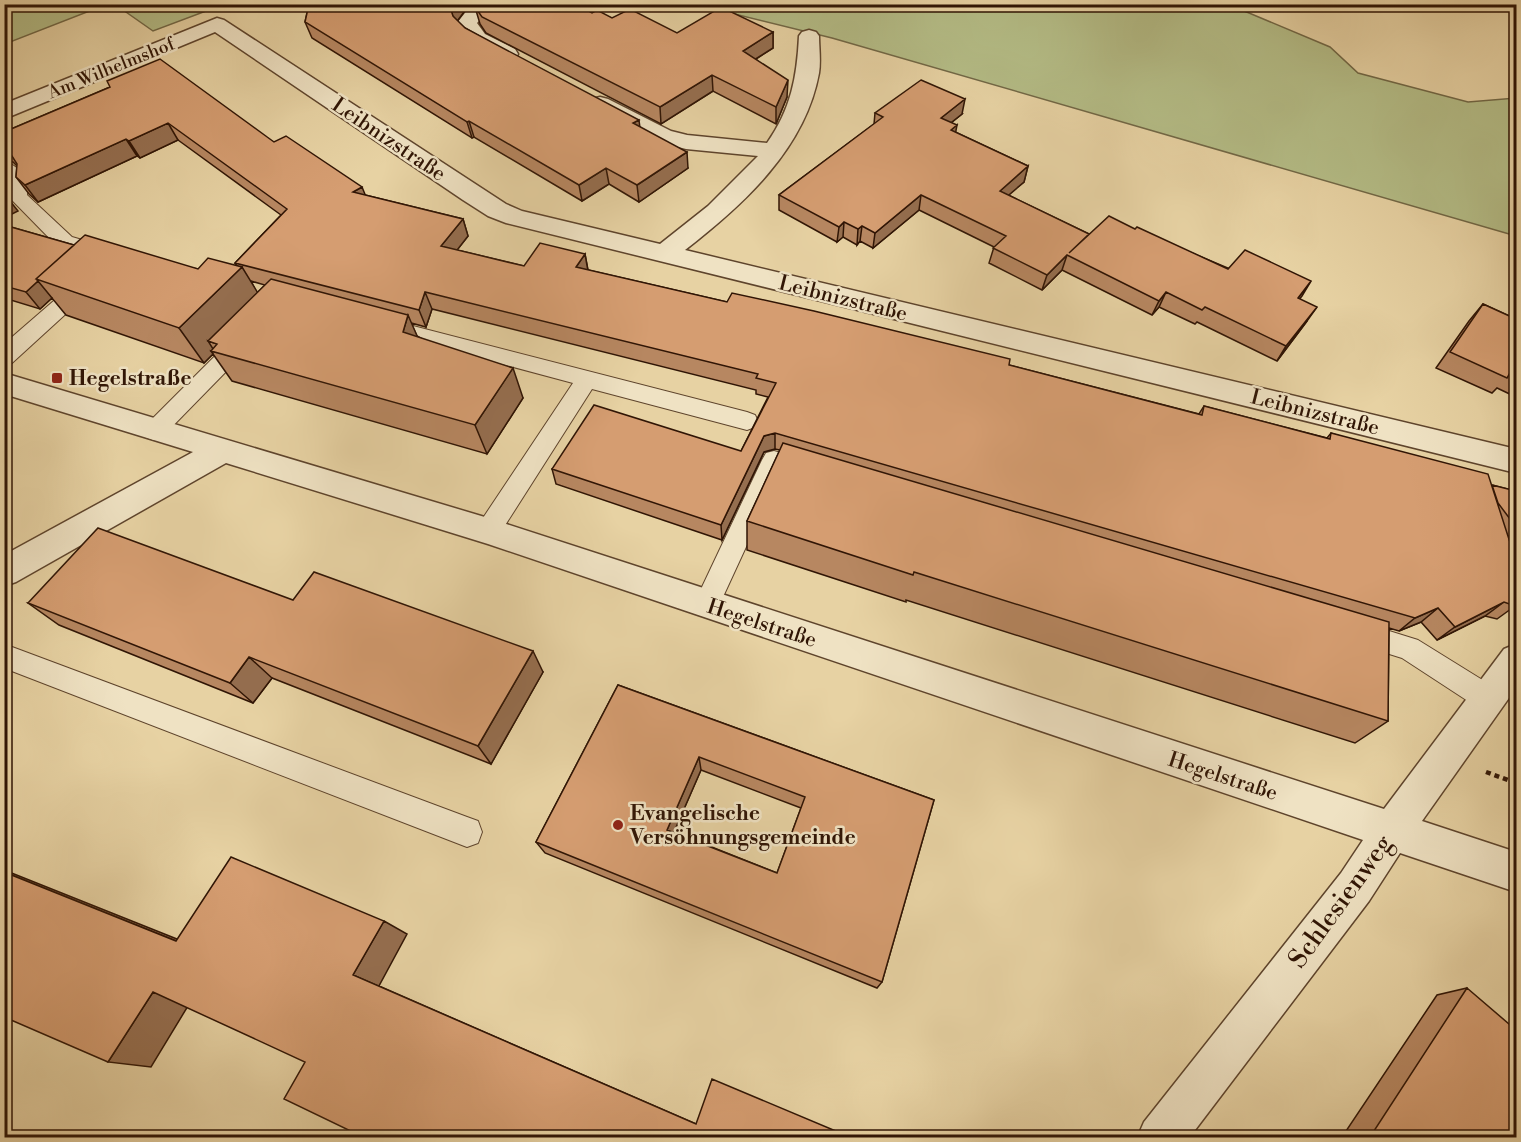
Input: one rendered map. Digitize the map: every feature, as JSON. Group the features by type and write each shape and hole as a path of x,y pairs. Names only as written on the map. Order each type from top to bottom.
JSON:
{"street":[{"path":"485,4 472,15 467,23 469,31 478,39 530,67"},
{"name":"Am Wilhelmshof","path":"4,112 217,24"},
{"name":"Leibnizstraße","path":"217,24 497,210 515,217 1516,461"},
{"path":"663,254 728,202 774,151 801,103 811,66 810,36"},
{"path":"582,95 663,136 686,142 774,151"},
{"name":"Hegelstraße","path":"4,383 154,431 488,531 1258,788 1393,829 1516,872"},
{"path":"4,572 221,450"},
{"name":"Schlesienweg","path":"1160,1137 1355,887 1393,829 1516,660"}],"lane":[{"path":"4,167 19,181 17,196 65,242 115,257 4,357"},
{"path":"362,320 747,422"},
{"path":"154,431 260,324"},
{"path":"488,531 586,379"},
{"path":"706,604 774,460 831,477"},
{"path":"1329,624 1409,648 1487,698"},
{"path":"4,656 467,832"}],"green space":[{"path":"5,4 105,4 105,5 5,44"},
{"path":"116,5 222,5 153,31"},
{"path":"698,5 1230,5 1330,47 1358,73 1468,102 1516,98 1516,236 832,38"}],"building":[{"path":"309,4 453,4 450,7 453,16 465,28 639,120 633,123 687,152 637,185 606,168 579,185 469,121 467,122 305,22"},
{"path":"478,4 576,4 592,13 597,10 612,18 630,9 677,33 721,7 773,32 743,51 788,80 776,107 712,75 660,107 482,17 475,7"},
{"path":"160,59 274,142 286,136 362,187 353,192 463,219 441,246 524,266 540,243 585,254 576,267 727,302 732,293 814,311 1010,359 1009,365 1202,415 1204,406 1330,439 1331,433 1488,474 1516,561 1515,606 1504,602 1455,627 1438,608 1415,618 775,433 764,436 721,525 552,469 594,405 741,451 776,383 756,378 758,374 425,292 419,310 235,263 287,209 168,123 129,141 126,139 25,185 16,177 17,164 4,150 4,132 110,87 107,81"},
{"path":"921,80 965,99 941,118 957,125 951,130 1028,166 1000,191 1089,234 1069,253 1109,216 1228,269 1245,250 1311,281 1298,298 1317,307 1286,346 1205,307 1202,310 1166,292 1159,301 1067,255 1047,275 993,248 1006,236 921,195 875,233 862,226 858,229 844,222 839,227 779,195 883,117 875,113"},
{"path":"4,225 74,245 36,279 38,281 26,292 4,286"},
{"path":"85,235 198,269 208,258 242,267 179,328 36,279"},
{"path":"271,279 408,315 403,332 513,368 475,425 211,351 217,344 208,341"},
{"path":"1483,304 1516,319 1516,374 1511,371 1507,378 1450,352"},
{"path":"783,443 1389,622 1388,721 914,572 913,575 747,521"},
{"path":"1492,485 1516,491 1516,527 1498,503"},
{"path":"98,528 293,600 314,572 533,651 478,746 249,657 230,683 28,603"},
{"name":"Evangelische Versöhnungsgemeinde","path":"618,685 934,800 882,982 536,842","holes":["699,757 805,797 777,873 667,830"]},
{"path":"231,857 384,921 353,975 696,1124 712,1079 850,1137 363,1137 284,1099 305,1062 153,992 108,1062 4,1017 4,872 176,941"},
{"path":"1467,988 1516,1030 1516,1137 1370,1137"}],"place":[{"name":"Hegelstraße","path":"57,378"},
{"name":"Evangelische Versöhnungsgemeinde","path":"618,825"}]}
